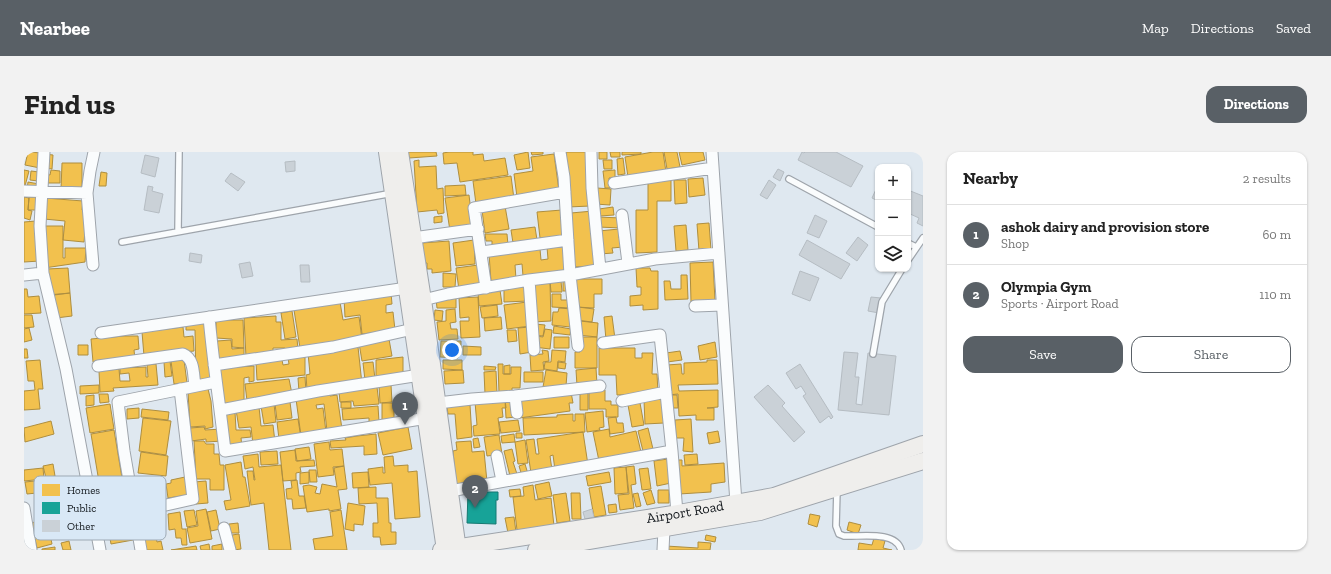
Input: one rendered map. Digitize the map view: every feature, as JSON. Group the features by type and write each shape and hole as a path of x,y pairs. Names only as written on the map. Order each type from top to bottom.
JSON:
{"street":[{"path":"44,152 43,193 40,226 43,273 66,369 86,476"},
{"path":"93,265 87,193 94,152"},
{"path":"386,152 426,418 450,549"},
{"path":"400,152 450,491 450,549"},
{"path":"560,152 565,192 570,275 578,346"},
{"path":"591,152 592,188 600,269"},
{"path":"712,152 736,503"},
{"path":"614,183 713,168"},
{"path":"24,192 87,193"},
{"path":"486,288 482,252 474,208 565,192"},
{"path":"622,215 628,264"},
{"path":"413,238 478,229"},
{"path":"482,252 568,240"},
{"path":"423,300 448,294 529,280 570,275 655,258 719,253"},
{"path":"24,274 43,273"},
{"path":"529,280 534,350"},
{"path":"101,333 407,288"},
{"path":"694,306 722,305"},
{"path":"209,317 225,451 426,418"},
{"path":"214,366 333,347 413,329"},
{"path":"603,343 660,335 677,513"},
{"path":"98,366 183,354 188,356 191,361 195,386"},
{"path":"221,410 318,391 420,375"},
{"path":"128,476 118,402 216,382"},
{"path":"438,403 600,386"},
{"path":"166,505 193,499 180,389"},
{"path":"622,400 666,392"},
{"path":"515,396 516,413"},
{"name":"Airport Road","path":"450,549 774,496 923,444"},
{"path":"450,491 672,451"},
{"path":"497,456 502,481"},
{"name":"Airport Road","path":"536,550 566,548 760,512 923,461"},
{"path":"24,508 31,550"},
{"path":"224,528 230,550"},
{"path":"663,550 664,529"},
{"path":"98,540 100,550"},
{"path":"139,540 141,550"}],"lane":[{"path":"178,231 179,152"},
{"path":"789,179 875,225"},
{"path":"122,242 393,193"},
{"path":"911,255 923,238"},
{"path":"911,244 916,247"},
{"path":"873,354 882,302 900,272"},
{"path":"837,489 836,526 839,534 844,536 880,536 893,539 898,543 900,550"}],"building: Homes":[{"path":"28,152 42,153 40,168 25,165"},
{"path":"408,152 436,152 437,156 409,158"},
{"path":"473,152 473,155 483,154 484,161 505,158 508,175 460,182 457,163 444,164 443,153"},
{"path":"528,152 530,168 517,170 514,155"},
{"path":"531,152 543,152 543,154 532,155"},
{"path":"566,152 588,152 590,206 568,207"},
{"path":"599,152 607,152 607,159 599,159"},
{"path":"610,152 620,152 620,157 611,157"},
{"path":"622,152 641,152 641,154 622,155"},
{"path":"653,152 663,152 666,172 628,177 625,157"},
{"path":"664,152 677,152 680,167 667,169"},
{"path":"679,152 703,152 705,160 682,165"},
{"path":"45,154 53,155 52,169 45,168"},
{"path":"554,154 559,191 517,197 514,174 533,171 531,157"},
{"path":"623,158 625,174 618,175 617,159"},
{"path":"419,160 419,167 436,166 437,189 443,188 444,213 438,214 437,210 417,212 414,161"},
{"path":"603,160 612,160 612,169 604,169"},
{"path":"62,163 82,163 82,188 61,189"},
{"path":"24,170 29,171 25,186 24,186"},
{"path":"51,170 60,171 60,183 45,183 45,174 50,175"},
{"path":"615,170 615,178 609,178 610,188 605,188 603,171"},
{"path":"31,171 39,172 38,181 30,180"},
{"path":"101,172 107,173 106,186 99,186"},
{"path":"511,176 514,199 476,204 473,181"},
{"path":"703,178 705,195 689,197 688,179"},
{"path":"671,180 671,201 657,201 657,252 636,253 636,210 648,210 648,181"},
{"path":"674,180 686,180 687,203 675,204"},
{"path":"28,182 39,184 37,189 27,189"},
{"path":"465,185 466,195 445,196 445,186"},
{"path":"597,188 611,189 610,205 595,204"},
{"path":"469,195 473,228 450,231 445,198"},
{"path":"24,197 29,198 28,210 32,211 30,220 24,218"},
{"path":"29,197 37,197 37,210 28,210"},
{"path":"45,198 83,201 82,210 87,211 84,242 63,240 65,221 44,219"},
{"path":"505,206 509,229 485,233 482,210"},
{"path":"613,207 614,215 600,216 599,209"},
{"path":"562,210 564,236 540,238 537,212"},
{"path":"593,211 595,266 573,267 571,213"},
{"path":"442,216 442,222 434,223 434,217"},
{"path":"598,217 621,218 621,228 598,227"},
{"path":"36,221 40,261 24,262 24,222"},
{"path":"709,223 711,250 699,251 697,224"},
{"path":"686,225 688,250 676,251 674,226"},
{"path":"44,226 63,226 63,258 65,258 65,248 86,248 85,262 44,268"},
{"path":"535,227 537,240 513,243 511,230"},
{"path":"619,229 619,238 623,237 623,247 612,248 613,253 600,254 599,231"},
{"path":"485,234 507,234 508,245 492,245 492,241 486,241"},
{"path":"474,240 475,264 456,266 453,243"},
{"path":"449,241 451,271 432,273 432,269 427,269 427,263 423,263 422,243"},
{"path":"564,246 565,272 523,276 522,264 515,265 516,279 491,281 489,254 540,249 541,260 548,259 547,247"},
{"path":"713,262 715,301 691,302 690,263"},
{"path":"478,265 481,286 459,290 456,268"},
{"path":"68,268 70,293 48,295 47,269"},
{"path":"636,268 650,268 651,271 658,271 658,309 643,310 643,305 630,306 630,296 641,295 641,287 637,287"},
{"path":"443,273 456,274 455,287 443,287"},
{"path":"681,275 687,275 688,299 665,300 664,281 670,281 671,289 681,289"},
{"path":"563,279 569,279 569,291 563,291"},
{"path":"576,279 602,279 602,294 594,294 594,308 576,307"},
{"path":"550,281 561,281 562,292 551,292"},
{"path":"550,283 551,321 532,322 531,284"},
{"path":"504,287 529,287 529,301 504,302"},
{"path":"24,289 27,289 28,297 39,296 41,313 24,314"},
{"path":"500,290 502,304 479,306 478,292"},
{"path":"70,293 72,316 56,318 54,295"},
{"path":"391,293 392,304 386,305 386,313 393,312 395,330 362,334 360,315 345,317 344,298"},
{"path":"552,294 561,294 561,300 570,300 570,308 552,307"},
{"path":"478,297 480,337 461,338 460,321 469,321 469,317 460,318 459,298"},
{"path":"456,298 456,308 437,308 436,299"},
{"path":"340,302 343,320 359,317 362,339 300,348 294,310"},
{"path":"527,302 530,326 507,329 504,305"},
{"path":"497,305 498,316 482,318 480,307"},
{"path":"578,307 594,309 592,322 576,320"},
{"path":"559,308 572,309 570,327 552,325 553,312 558,312"},
{"path":"455,309 456,322 450,323 451,329 457,329 458,339 439,340 437,322 446,321 446,310"},
{"path":"435,310 443,311 442,321 434,320"},
{"path":"292,311 296,337 285,339 281,313"},
{"path":"24,315 32,315 34,327 24,328"},
{"path":"276,316 276,322 281,322 281,340 297,339 298,349 285,350 285,348 273,348 273,355 246,357 244,318"},
{"path":"612,316 615,339 606,340 604,317"},
{"path":"501,317 502,329 485,331 484,318"},
{"path":"216,320 243,320 244,348 232,347 232,339 216,338"},
{"path":"580,321 598,323 597,337 578,335"},
{"path":"208,322 210,382 196,382 195,330 186,330 186,323"},
{"path":"535,324 545,325 543,336 534,335"},
{"path":"554,326 571,329 570,335 553,333"},
{"path":"183,327 184,337 193,336 194,351 144,356 142,332"},
{"path":"530,327 532,352 520,354 518,328"},
{"path":"29,328 32,340 24,342 24,329"},
{"path":"545,329 552,330 550,349 534,347 536,336 543,337"},
{"path":"507,330 516,330 517,341 508,342"},
{"path":"138,336 139,349 134,350 135,359 93,362 91,339"},
{"path":"554,337 569,337 569,348 554,348"},
{"path":"580,337 597,337 597,368 575,368 575,352 580,352"},
{"path":"389,339 392,356 362,361 359,343"},
{"path":"231,340 232,349 244,348 244,358 219,360 217,341"},
{"path":"441,341 461,341 461,348 459,348 458,358 440,357"},
{"path":"715,342 717,357 700,360 698,346"},
{"path":"78,345 88,345 88,355 78,355"},
{"path":"463,346 481,347 481,355 463,355"},
{"path":"358,347 362,384 307,390 306,375 310,374 308,353"},
{"path":"599,348 635,348 635,358 642,358 642,353 653,353 652,374 657,374 658,393 617,395 616,375 599,375"},
{"path":"24,349 27,349 28,358 24,358"},
{"path":"542,350 548,351 549,361 543,362 544,370 531,371 530,355 543,354"},
{"path":"552,350 566,351 565,362 558,361 557,371 544,369 545,362 551,362"},
{"path":"680,351 682,360 667,362 666,353"},
{"path":"305,356 305,375 257,380 256,362 282,360 283,365 289,364 288,358"},
{"path":"403,357 403,376 376,377 376,360"},
{"path":"40,360 43,389 38,389 40,409 24,410 24,391 35,390 34,381 28,381 26,361"},
{"path":"184,360 187,383 174,384 171,361"},
{"path":"443,360 462,360 462,370 443,369"},
{"path":"707,360 717,360 718,384 678,385 679,391 718,390 718,407 707,408 714,408 714,420 696,420 696,415 679,416 678,394 668,395 667,365 681,364 682,374 684,374 684,363 707,362"},
{"path":"170,361 172,376 165,377 164,362"},
{"path":"373,362 375,379 365,380 363,363"},
{"path":"558,362 566,363 565,369 558,368"},
{"path":"156,364 158,385 113,388 114,391 100,392 99,371 119,369 120,381 130,381 129,373 120,374 120,368 146,367 146,377 148,377 147,365"},
{"path":"498,364 503,364 503,374 511,374 511,367 521,367 520,388 512,388 512,393 499,393"},
{"path":"510,365 510,374 504,374 504,366"},
{"path":"254,366 254,381 249,382 249,377 244,378 244,403 222,404 220,368"},
{"path":"484,366 496,367 495,370 484,370"},
{"path":"596,368 597,385 577,386 576,370"},
{"path":"463,370 464,383 445,384 444,371"},
{"path":"546,370 567,373 566,386 543,387"},
{"path":"496,371 497,394 485,394 484,372"},
{"path":"524,372 543,372 543,382 524,382"},
{"path":"305,377 306,392 299,392 298,378"},
{"path":"289,379 292,394 247,401 245,384"},
{"path":"99,385 99,393 80,394 80,386"},
{"path":"391,385 392,402 380,403 379,386"},
{"path":"377,387 379,404 354,406 353,401 340,402 339,391"},
{"path":"208,389 211,401 213,427 205,429 205,426 190,427 188,391"},
{"path":"589,390 605,390 605,401 611,401 611,405 618,405 618,417 606,417 606,409 589,409"},
{"path":"580,391 588,391 588,410 580,410"},
{"path":"571,392 573,403 569,403 570,411 519,418 517,400"},
{"path":"329,393 330,396 337,395 342,429 327,431 324,404 316,405 317,409 323,408 326,432 301,436 296,399"},
{"path":"99,394 108,394 109,402 100,403"},
{"path":"94,395 94,405 86,406 86,396"},
{"path":"669,395 677,395 678,408 670,408"},
{"path":"505,399 506,408 502,408 503,417 498,418 500,434 474,436 473,426 477,425 475,402"},
{"path":"515,399 516,417 506,418 505,400"},
{"path":"663,399 664,423 645,424 644,400"},
{"path":"290,402 292,418 277,420 275,404"},
{"path":"341,402 351,402 351,408 341,408"},
{"path":"382,403 394,403 394,420 382,420"},
{"path":"640,403 644,425 632,427 628,405"},
{"path":"110,404 114,429 90,433 86,408"},
{"path":"274,404 276,422 264,424 261,406"},
{"path":"470,405 472,437 457,439 455,414 448,414 447,407"},
{"path":"378,406 379,422 369,423 369,418 343,420 342,409"},
{"path":"259,407 261,426 273,425 275,442 253,445 251,427 239,428 236,410"},
{"path":"139,408 139,418 127,419 127,409"},
{"path":"142,409 169,412 168,420 141,417"},
{"path":"603,411 604,427 599,428 600,430 587,432 585,413"},
{"path":"235,412 236,430 250,430 251,437 241,438 242,447 228,448 226,413"},
{"path":"573,414 573,421 575,421 575,414 584,414 585,432 524,435 523,418 557,417 557,415"},
{"path":"616,417 617,423 623,423 624,432 610,434 608,418"},
{"path":"143,418 171,421 166,455 139,451"},
{"path":"298,419 301,438 279,439 277,422"},
{"path":"691,419 693,452 683,451 684,438 676,438 675,420"},
{"path":"518,420 520,431 501,433 499,422"},
{"path":"51,421 54,434 25,442 24,428"},
{"path":"204,427 205,430 222,429 223,441 206,442 206,439 191,441 190,428"},
{"path":"408,427 412,449 383,455 378,433"},
{"path":"648,428 653,449 643,451 638,431"},
{"path":"609,429 610,437 636,431 641,452 599,461 593,432"},
{"path":"114,430 122,476 98,476 91,434"},
{"path":"718,431 720,442 709,444 707,433"},
{"path":"583,432 588,465 555,470 553,455 550,456 552,470 531,473 526,440 534,439 536,454 539,454 537,439"},
{"path":"516,433 522,433 522,438 516,438"},
{"path":"376,434 377,454 364,455 364,446 331,448 330,441 346,440 345,438"},
{"path":"514,434 515,442 502,443 501,436"},
{"path":"499,435 502,454 487,456 484,437"},
{"path":"478,438 480,447 474,448 473,439"},
{"path":"525,440 528,463 518,464 515,442"},
{"path":"194,441 204,441 206,444 214,444 214,454 219,454 220,465 224,465 224,490 210,490 210,479 196,479"},
{"path":"471,441 472,452 484,451 487,482 456,485 453,451 457,450 456,442"},
{"path":"329,442 330,450 342,449 344,466 333,467 334,475 318,477 314,444"},
{"path":"309,447 311,459 297,461 295,449"},
{"path":"512,449 515,461 513,462 517,474 510,476 504,451"},
{"path":"295,450 296,461 314,460 315,466 300,467 301,472 296,473 296,480 283,481 280,452"},
{"path":"277,451 278,464 261,465 260,452"},
{"path":"141,452 168,456 166,476 138,473"},
{"path":"258,454 259,467 281,465 291,550 269,550 264,503 251,505 247,471 253,471 255,480 253,467 245,469 243,456"},
{"path":"697,454 698,464 685,465 684,455"},
{"path":"393,456 394,466 408,465 408,472 417,471 420,517 395,519 392,483 370,485 368,469 383,467 383,473 385,473 384,457"},
{"path":"668,459 671,483 657,486 654,461"},
{"path":"676,460 682,460 682,466 724,463 725,482 711,484 711,492 679,494"},
{"path":"241,462 250,506 226,510 224,501 231,500 225,465"},
{"path":"53,464 55,476 46,476 43,466"},
{"path":"525,464 528,474 522,476 519,466"},
{"path":"344,466 347,489 338,490 341,509 307,512 303,486 309,485 317,487 315,493 320,494 322,484 337,487 334,468"},
{"path":"634,466 636,484 631,485 634,508 620,510 618,495 629,494 626,467"},
{"path":"626,467 628,493 615,494 614,468"},
{"path":"43,468 44,476 34,476 34,480 24,481 24,470"},
{"path":"648,468 651,489 642,490 639,469"},
{"path":"309,470 316,470 317,482 310,482"},
{"path":"309,472 309,483 300,484 300,473"},
{"path":"368,472 369,487 353,488 352,473"},
{"path":"609,472 611,482 588,486 586,476"},
{"path":"185,477 188,495 168,498 166,484 171,483 171,480"},
{"path":"297,480 299,496 304,496 306,508 293,509 292,499 287,499 286,489 292,488 291,481"},
{"path":"34,481 34,493 27,494 25,482"},
{"path":"206,481 208,503 196,504 194,482"},
{"path":"549,482 552,496 538,499 535,485"},
{"path":"533,485 535,500 551,498 554,526 517,530 513,497 524,496 523,487"},
{"path":"601,486 606,515 594,517 589,488"},
{"path":"376,487 376,498 388,498 389,523 391,523 391,532 396,532 396,544 381,545 380,537 373,537 373,523 378,523 377,503 359,504 358,488"},
{"path":"520,489 521,496 510,497 509,490"},
{"path":"651,490 655,503 647,505 643,493"},
{"path":"658,490 669,490 669,503 658,503"},
{"path":"566,493 570,521 557,523 553,495"},
{"path":"571,493 580,493 581,519 572,519"},
{"path":"638,493 641,506 636,507 633,494"},
{"path":"348,503 365,506 363,525 354,524 354,531 345,529"},
{"path":"616,504 617,512 609,513 608,505"},
{"path":"206,509 212,539 190,543 187,528 198,526 196,511"},
{"path":"194,510 197,525 187,527 184,511"},
{"path":"216,510 220,529 211,531 207,512"},
{"path":"341,510 347,550 315,550 313,539 333,536 330,512"},
{"path":"180,512 182,529 186,529 187,545 182,545 181,538 176,538 175,529 169,530 168,514"},
{"path":"810,514 820,516 817,527 808,524"},
{"path":"514,517 516,532 508,533 505,518"},
{"path":"34,522 34,536 31,523"},
{"path":"849,522 861,525 858,534 847,530"},
{"path":"238,523 239,533 230,533 229,524"},
{"path":"239,534 241,549 234,550 232,535"},
{"path":"706,535 716,537 715,542 705,540"},
{"path":"874,538 885,541 883,548 892,550 858,550 859,543 872,545"},
{"path":"35,540 51,540 52,544 37,548"},
{"path":"110,540 133,540 111,544"},
{"path":"141,540 161,541 163,550 143,550"},
{"path":"69,541 71,550 63,550 61,543"},
{"path":"698,542 711,543 710,550 666,550 666,546 698,548"},
{"path":"209,544 210,550 201,550 200,546"},
{"path":"222,544 222,550 212,550 212,546"},
{"path":"196,546 197,550 171,550"},
{"path":"55,547 55,550 42,550 42,549"}],"building: Public":[{"path":"468,492 498,492 498,500 496,500 496,524 467,523"}],"building: Other":[{"path":"802,152 836,152 863,166 851,187 798,160"},
{"path":"145,155 159,158 155,177 141,173"},
{"path":"295,161 295,171 286,172 285,162"},
{"path":"778,169 784,172 780,181 773,177"},
{"path":"231,173 245,182 238,191 225,181"},
{"path":"769,180 776,185 767,199 760,195"},
{"path":"148,186 153,187 152,191 163,194 159,213 144,210"},
{"path":"911,191 923,196 923,226 917,223 919,218 911,214"},
{"path":"875,192 875,200 872,198"},
{"path":"815,215 827,221 819,238 807,233"},
{"path":"858,237 868,245 857,261 846,253"},
{"path":"807,240 850,264 841,279 799,255"},
{"path":"190,253 202,255 201,263 189,261"},
{"path":"250,262 253,276 242,278 239,264"},
{"path":"300,265 309,265 310,282 301,282"},
{"path":"800,271 819,278 810,301 792,294"},
{"path":"871,297 881,298 879,313 868,311"},
{"path":"844,352 858,353 855,377 859,377 856,404 862,405 868,353 896,356 889,415 838,410"},
{"path":"800,364 833,417 831,419 829,416 820,423 803,396 806,394 801,386 796,389 786,373"},
{"path":"768,385 785,403 782,406 805,432 794,442 754,397"},
{"path":"592,509 594,517 585,519 583,512"}],"place":[{"name":"ashok dairy and provision store","path":"405,425"},
{"name":"Olympia Gym","path":"475,508"}]}
